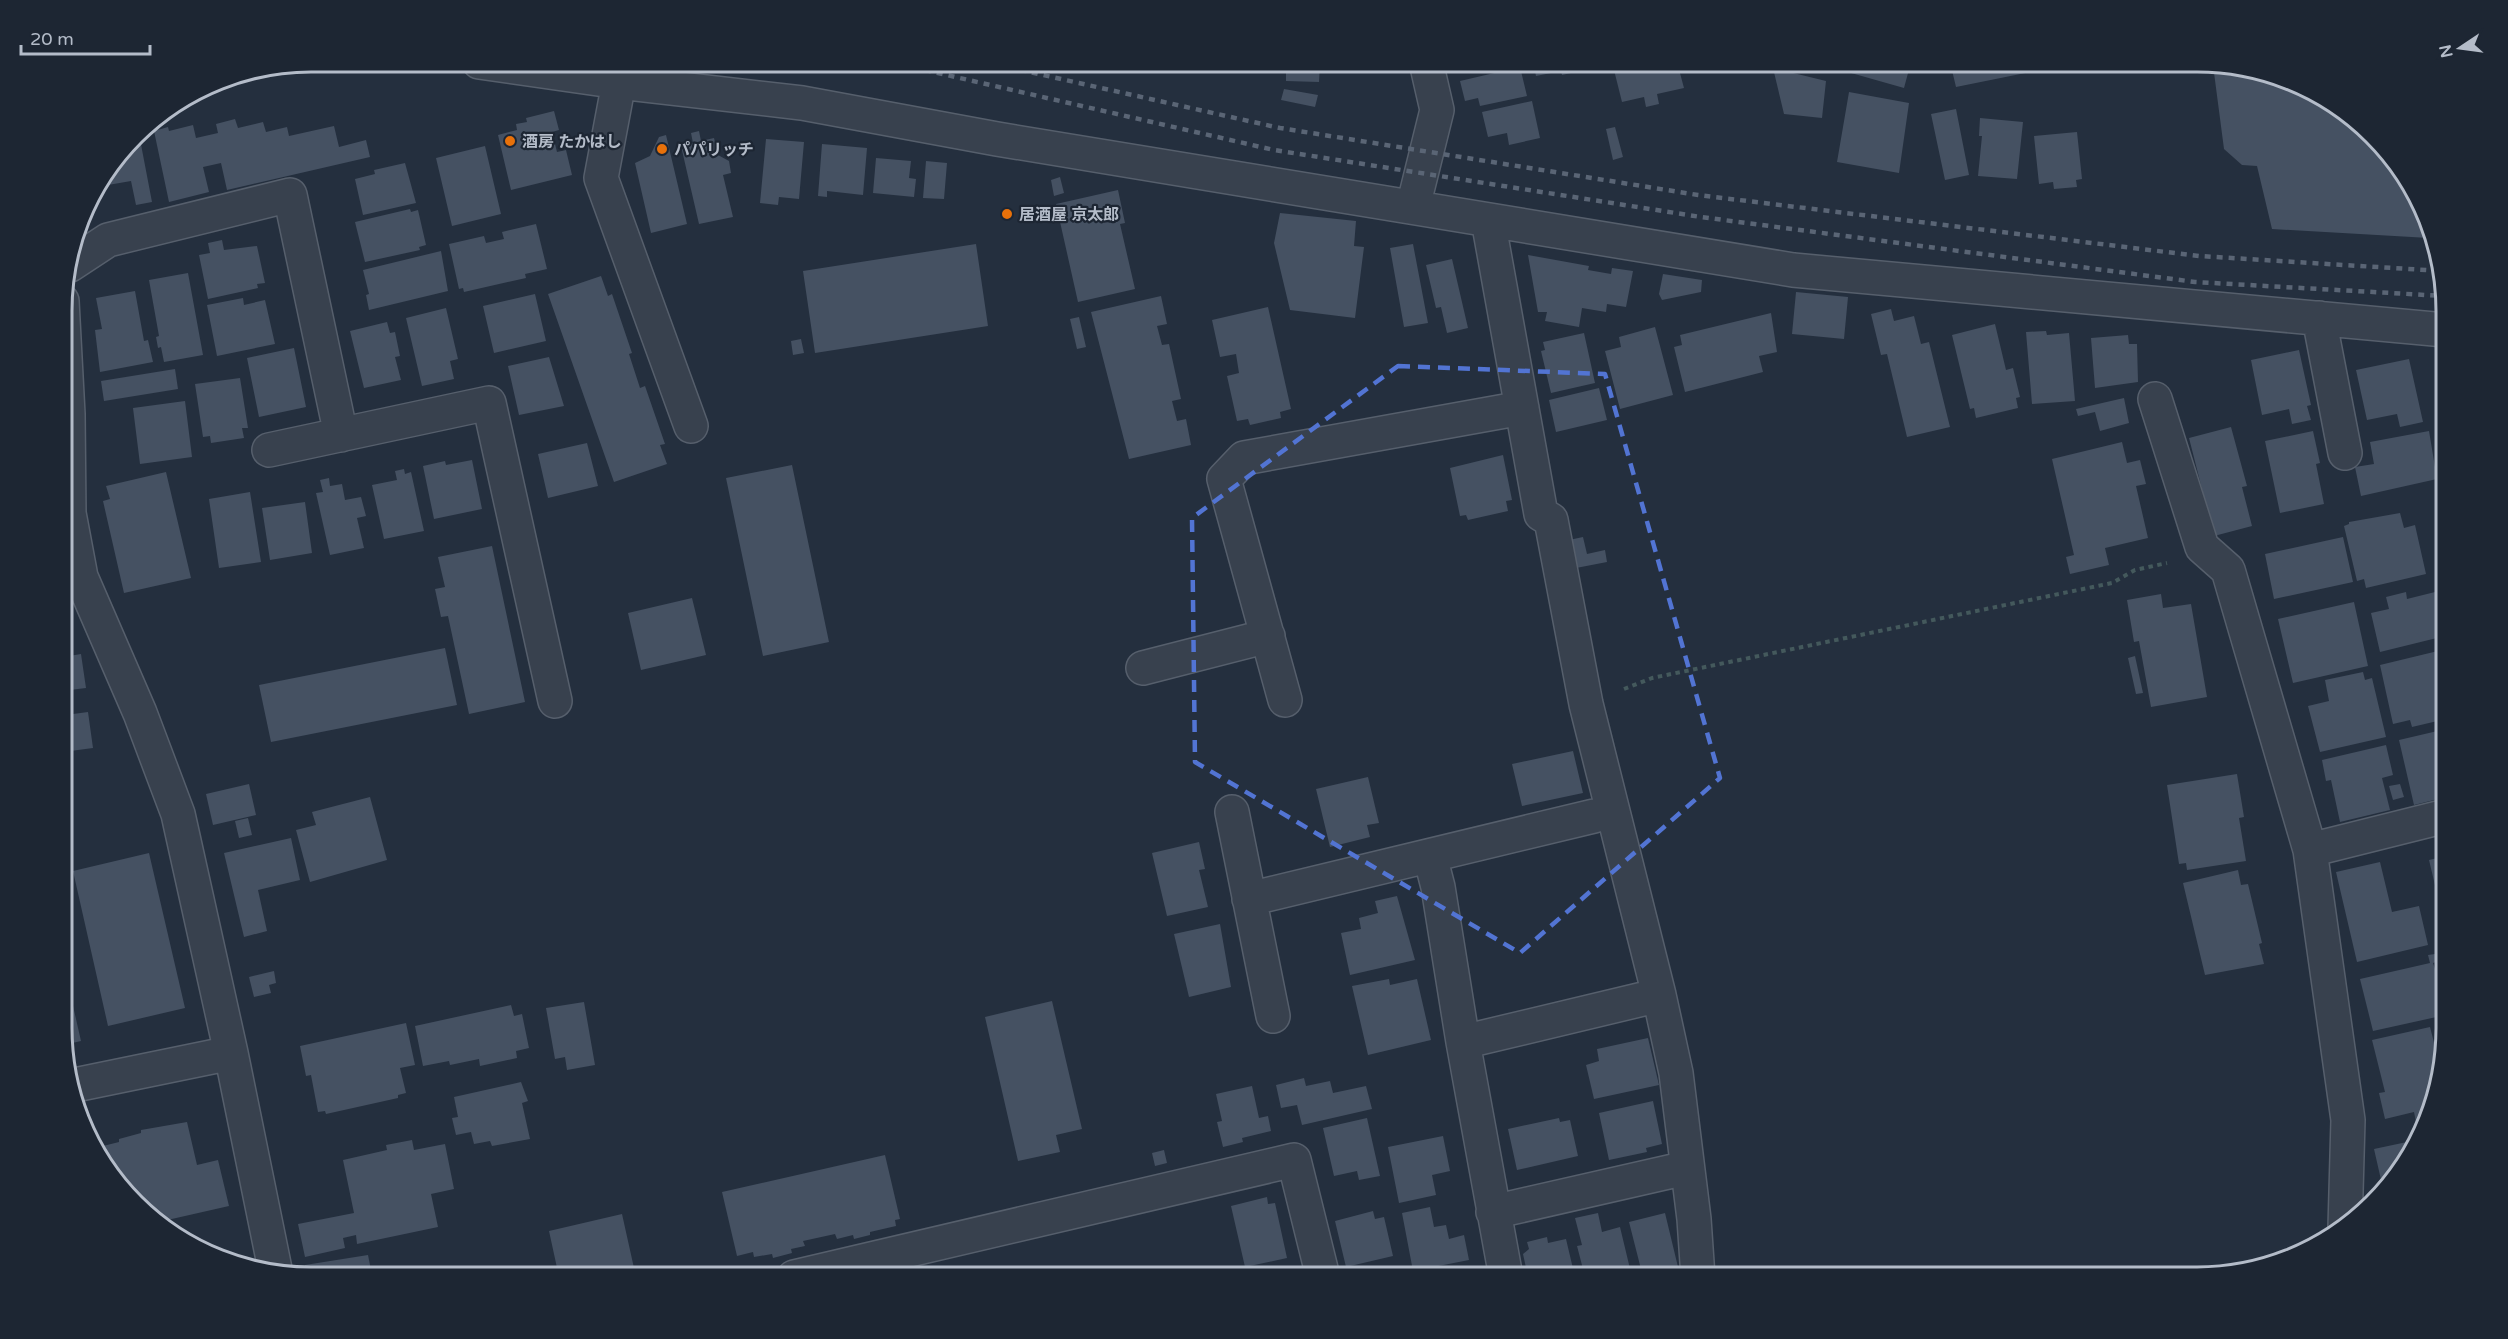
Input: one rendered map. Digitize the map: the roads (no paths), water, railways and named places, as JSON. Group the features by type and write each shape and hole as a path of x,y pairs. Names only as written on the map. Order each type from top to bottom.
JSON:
{"street":[{"path":"582,72 619,82 802,103 997,140 1793,270 2436,329"},
{"path":"1413,207 1437,110 1428,72"},
{"path":"619,82 600,178 691,426"},
{"path":"78,260 108,240 290,195 341,435"},
{"path":"1488,220 1541,514 1551,520 1586,704 1659,995 1676,1073 1694,1219 1697,1267"},
{"path":"2319,318 2345,453"},
{"path":"2155,399 2202,547 2228,570 2310,850 2348,1120 2345,1215"},
{"path":"269,450 489,403 555,701"},
{"path":"1286,700 1224,479 1244,458 1522,408"},
{"path":"72,529 81,577 141,713 178,814 231,1053 274,1264"},
{"path":"1143,668 1268,636"},
{"path":"1232,812 1273,1016"},
{"path":"1249,899 1594,816"},
{"path":"2310,850 2436,818"},
{"path":"1430,856 1438,887 1463,1042 1504,1267"},
{"path":"1463,1042 1643,999"},
{"path":"79,1084 231,1053"},
{"path":"837,1267 1294,1160 1321,1267"},
{"path":"1493,1212 1673,1171"}],"railway":[{"path":"934,72 1274,150 1701,217 2195,282 2435,295"},
{"path":"1030,72 1280,128 1698,195 2199,256 2432,270"}],"place":[{"name":"酒房 たかはし","path":"510,141"},
{"name":"パパリッチ","path":"662,149"},
{"name":"居酒屋 京太郎","path":"1007,214"}]}
